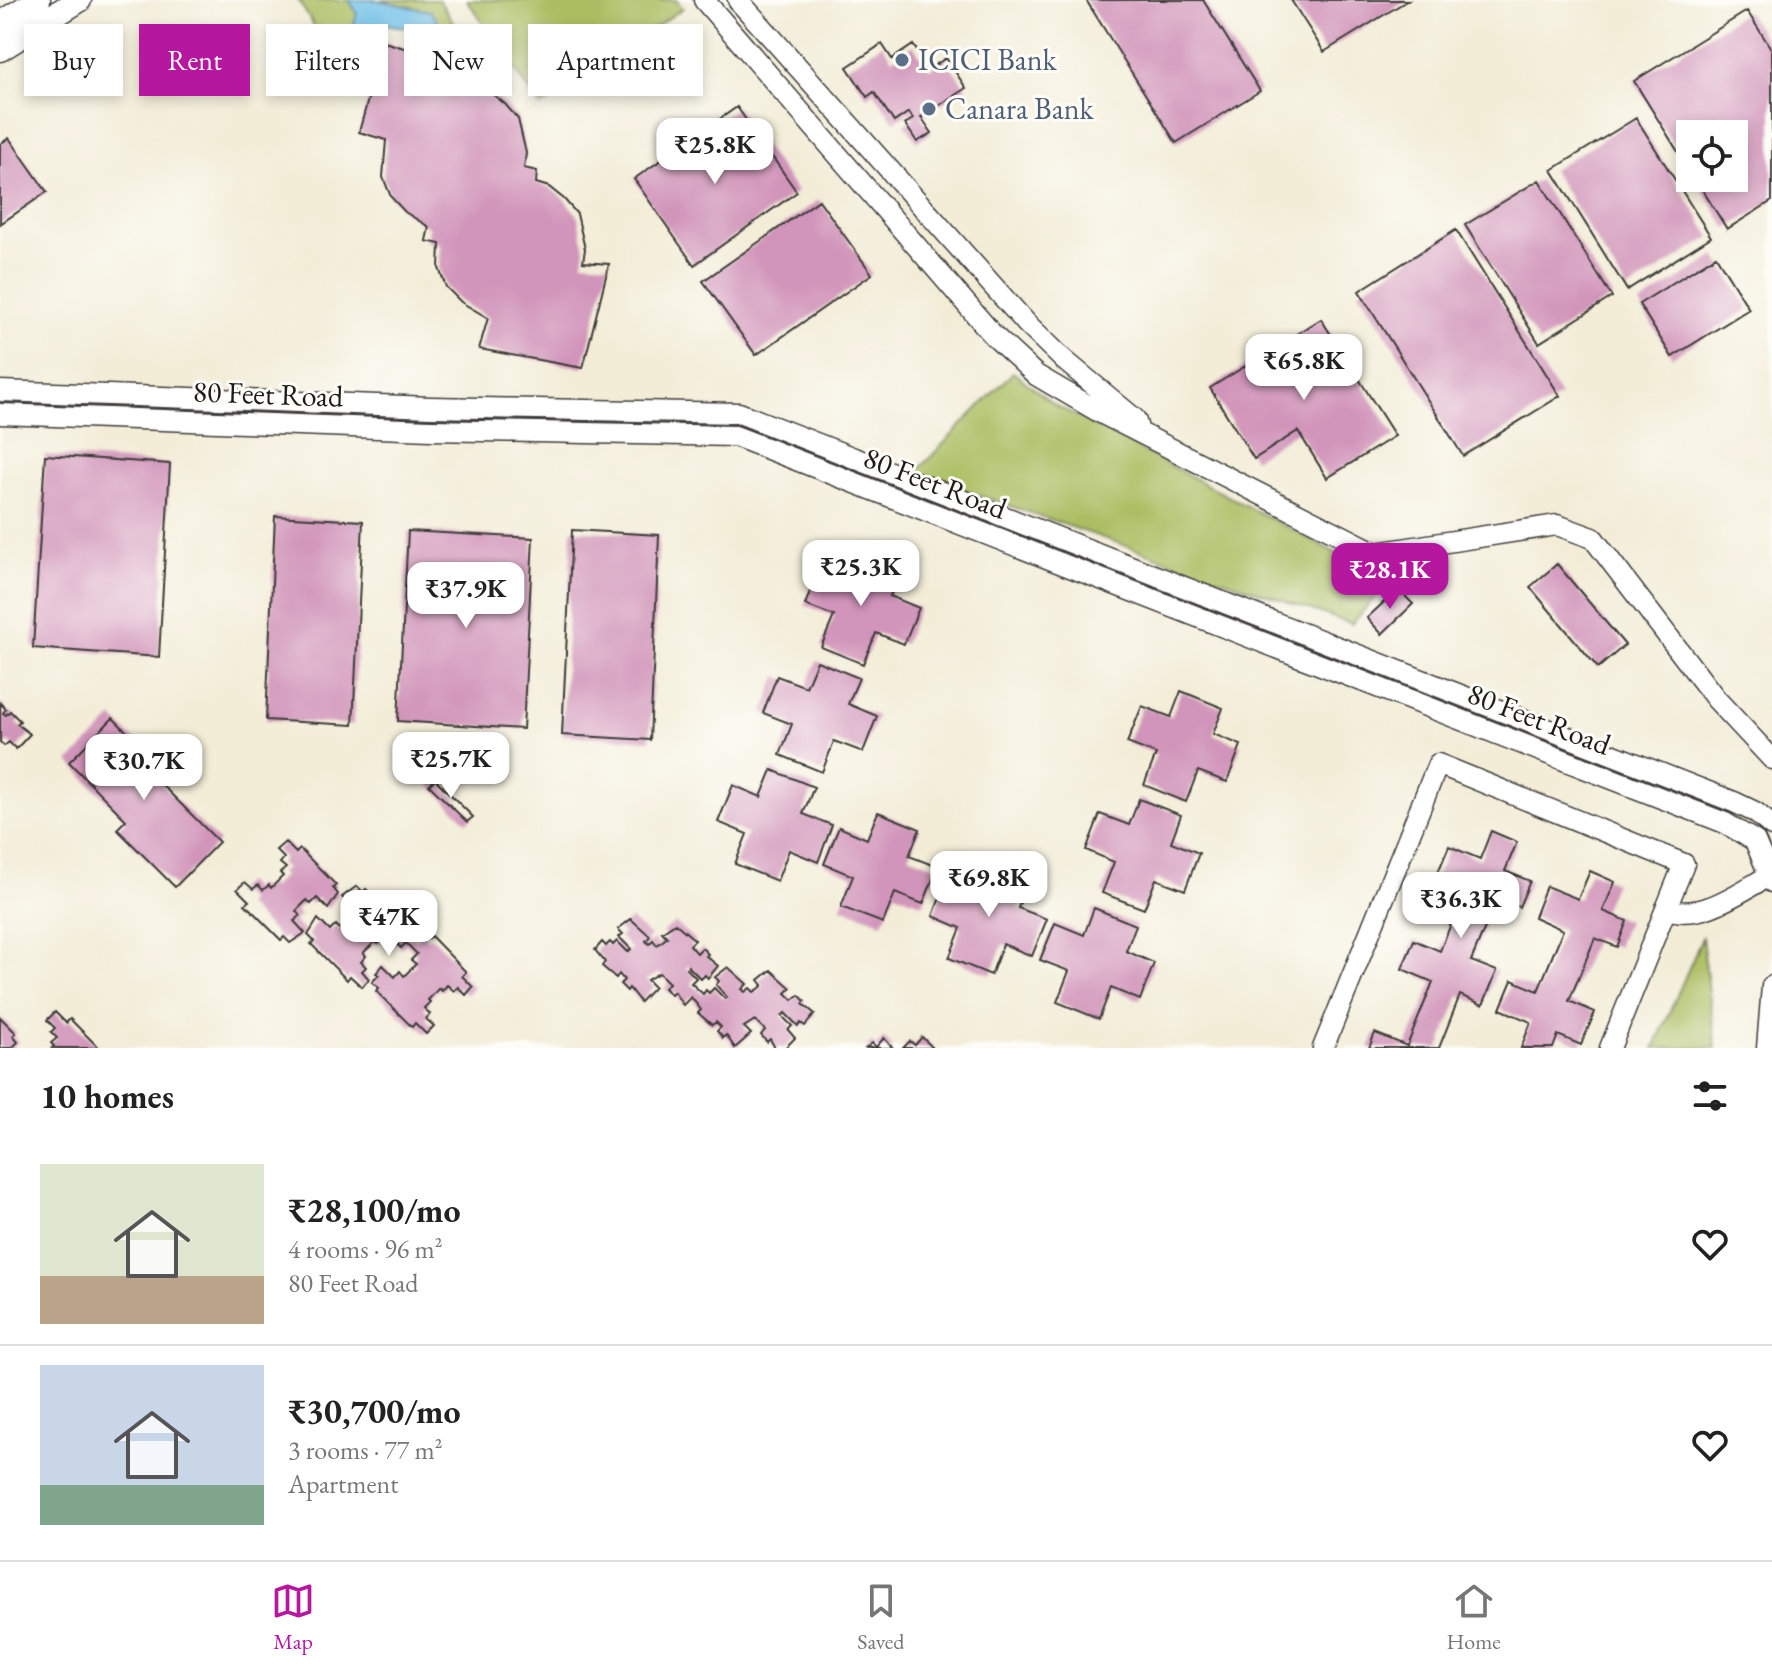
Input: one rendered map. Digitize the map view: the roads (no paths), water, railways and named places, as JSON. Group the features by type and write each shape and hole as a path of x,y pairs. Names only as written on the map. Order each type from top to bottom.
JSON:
{"main road":[{"path":"0,24 38,0"},
{"path":"0,49 79,0"}],"street":[{"path":"704,0 994,336 1036,375 1101,413 1376,553 1557,525 1593,538 1716,699 1772,759"},
{"path":"738,0 1027,324 1135,419 1138,430"},
{"name":"80 Feet Road","path":"0,391 431,407 739,413 1734,802 1755,812 1772,826"},
{"name":"80 Feet Road","path":"0,414 431,430 735,436 1725,823 1755,841 1771,877"},
{"path":"1323,1048 1438,764 1684,864 1610,1048"},
{"path":"1666,908 1681,913 1697,912 1771,877"},
{"path":"1767,1048 1772,986"}],"water":[{"path":"349,0 377,0 430,11 438,22 404,24 404,27 354,24 357,13"}],"place":[{"name":"ICICI Bank","path":"902,60"},
{"name":"Canara Bank","path":"929,109"}]}
